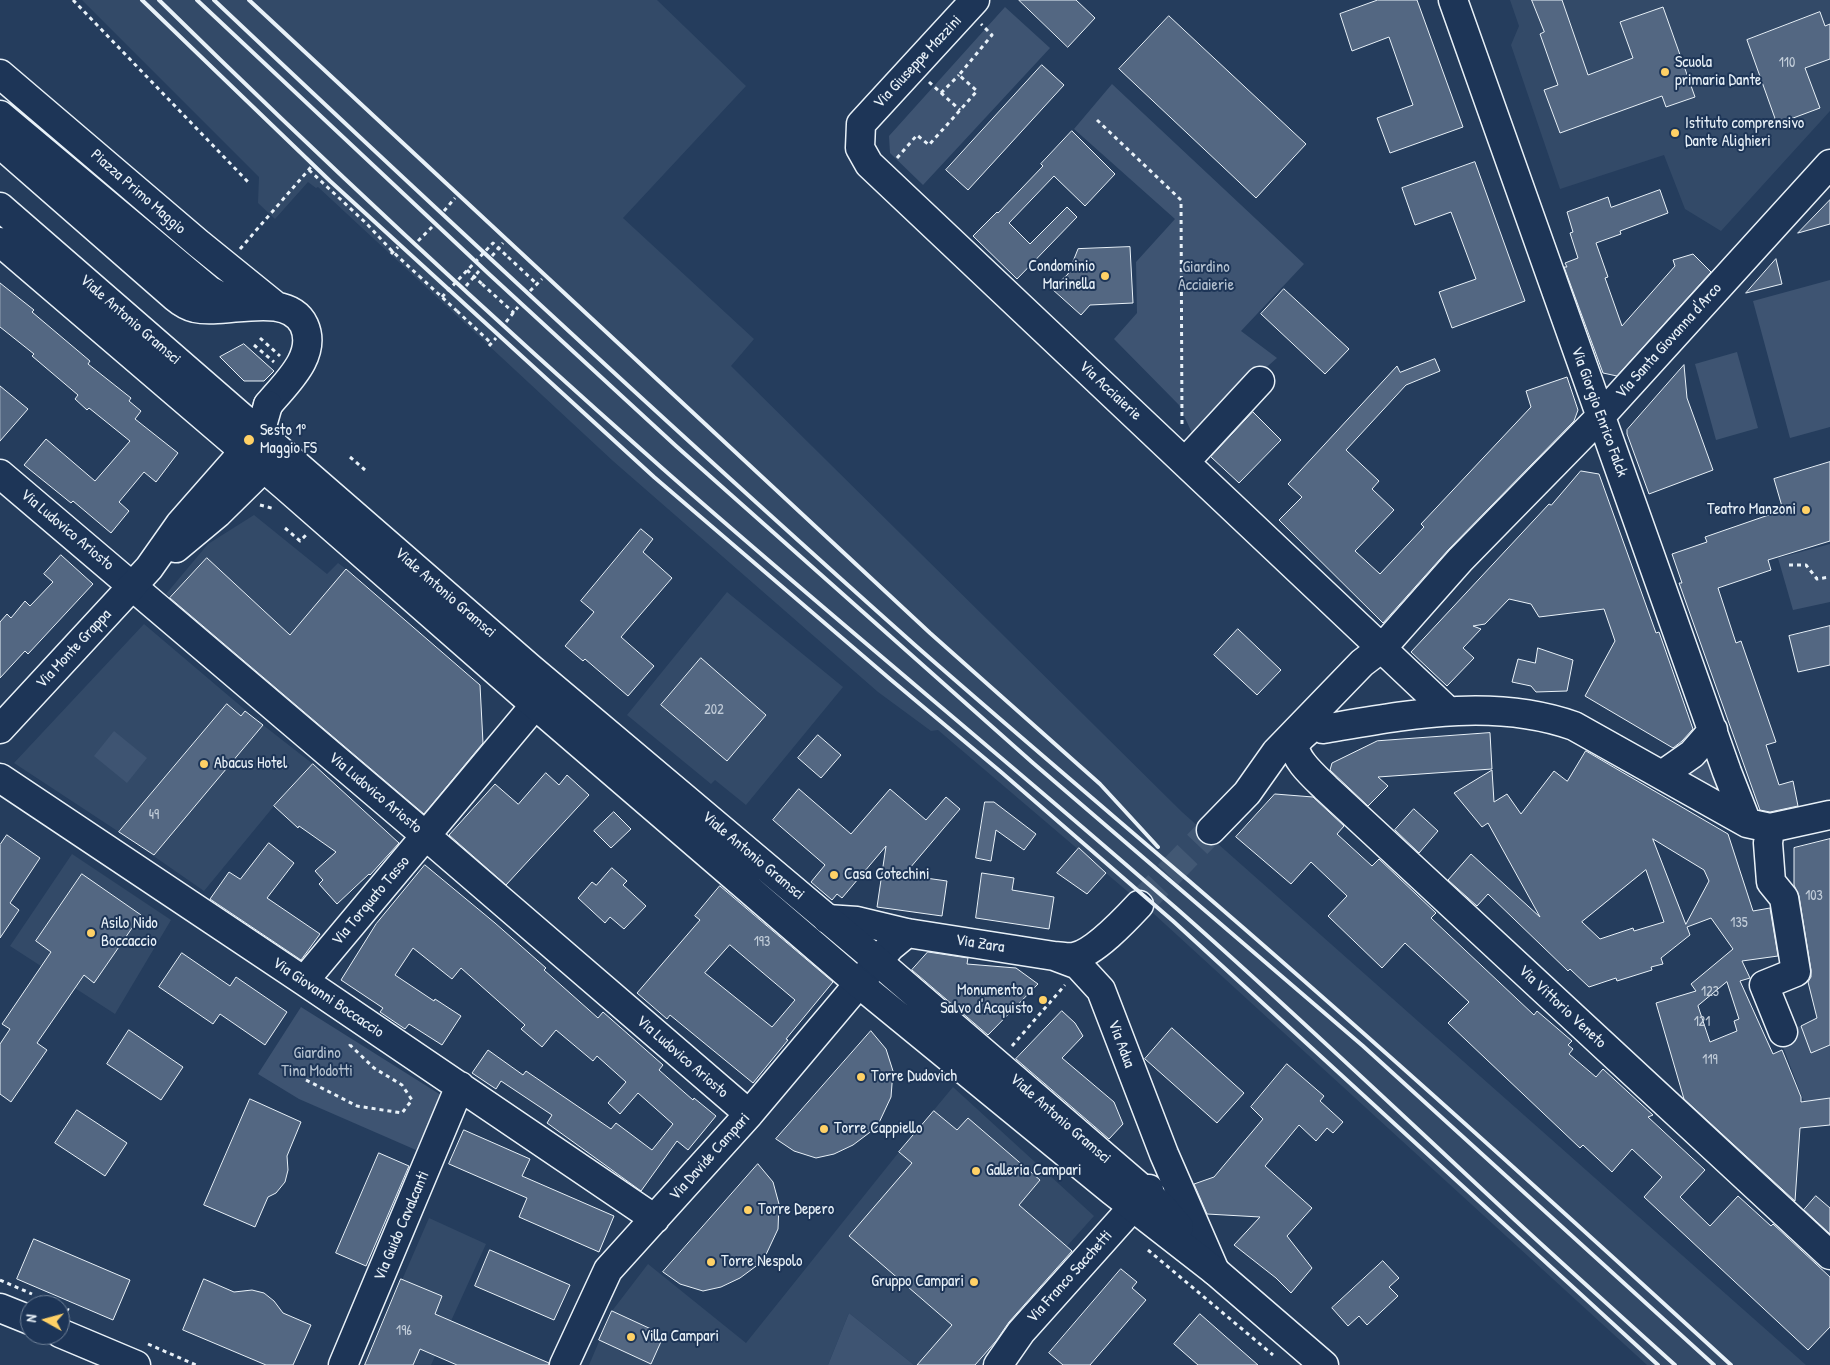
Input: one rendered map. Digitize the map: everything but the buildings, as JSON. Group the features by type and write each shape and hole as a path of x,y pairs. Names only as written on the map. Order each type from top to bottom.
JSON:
{"street":[{"name":"Via Giorgio Enrico Falck","path":"1453,0 1712,730 1758,826"},
{"name":"Via Giuseppe Mazzini","path":"861,124 971,5"},
{"name":"Piazza Primo Maggio","path":"0,74 205,249 278,307"},
{"name":"Piazza Primo Maggio","path":"0,115 209,290 233,303 250,307"},
{"name":"Via Acciaierie","path":"861,124 860,148 869,164 1448,710"},
{"name":"Piazza Primo Maggio","path":"0,144 191,307 203,309 266,305 294,313 301,320 305,330 306,345 301,364 268,405"},
{"name":"Via Santa Giovanna d'Arco","path":"1383,647 1460,560 1600,417 1830,164"},
{"name":"Viale Antonio Gramsci","path":"0,207 235,410 263,451 535,705 858,983 1140,1200 1163,1208 1215,1271 1324,1365"},
{"name":"Viale Antonio Gramsci","path":"0,242 263,451 530,668 996,1064 1140,1200"},
{"path":"1185,462 1260,381"},
{"path":"235,410 242,414 254,416 259,415 268,405"},
{"path":"263,451 268,405"},
{"name":"Via Monte Grappa","path":"0,729 141,577 204,526 263,451"},
{"name":"Via Ludovico Ariosto","path":"0,474 141,577 426,836 749,1114"},
{"path":"1286,754 1295,749 1298,740 1325,714 1327,699 1362,663 1383,647"},
{"path":"1211,830 1286,754 1323,729 1363,684 1383,647"},
{"name":"Via Torquato Tasso","path":"304,981 535,705"},
{"path":"1323,729 1448,710 1498,710 1550,717 1574,726 1758,826 1768,843 1771,882 1784,898 1796,972 1764,985 1783,1032"},
{"path":"1662,775 1692,754 1712,730"},
{"name":"Via Vittorio Veneto","path":"1286,754 1326,788 1830,1255"},
{"name":"Via Giovanni Boccaccio","path":"0,778 655,1219"},
{"path":"1758,826 1830,815"},
{"path":"1054,956 1073,957 1087,952 1132,913 1105,952 1101,963 1100,990"},
{"name":"Via Zara","path":"827,919 857,921 907,933 1054,956"},
{"path":"877,962 890,947 907,933"},
{"name":"Via Adua","path":"1054,956 1078,965 1100,990 1164,1154 1215,1271"},
{"name":"Via Davide Campari","path":"564,1365 608,1270 749,1114 877,962"},
{"name":"Via Guido Cavalcanti","path":"343,1365 460,1086"},
{"path":"1140,1200 1157,1176 1164,1154"},
{"name":"Via Franco Sacchetti","path":"998,1365 1021,1332 1140,1200"},
{"path":"0,1308 20,1316"},
{"path":"70,1337 136,1365"}],"path":[{"path":"73,0 250,184"},
{"path":"941,93 959,75 992,35 971,5"},
{"path":"913,68 960,110"},
{"path":"882,175 917,135 929,145 977,91 959,75"},
{"path":"1098,120 1181,200 1182,436"},
{"path":"239,249 310,169 366,223 392,253 442,297 490,344 496,338"},
{"path":"444,211 455,198"},
{"path":"418,241 432,227"},
{"path":"442,297 493,243 537,284"},
{"path":"492,256 503,243"},
{"path":"392,253 398,247"},
{"path":"467,270 514,312"},
{"path":"466,286 480,271"},
{"path":"530,291 542,279"},
{"path":"506,322 518,307"},
{"path":"260,338 280,356"},
{"path":"254,345 275,362"},
{"path":"350,457 365,470"},
{"path":"285,528 300,541"},
{"path":"1789,565 1806,565 1817,580 1830,577"},
{"path":"996,1064 1053,998"},
{"path":"306,1080 357,1106 402,1113 412,1100 402,1084 374,1068 350,1045 363,1021"},
{"path":"0,1280 35,1295"}],"shaded area":[{"path":"82,0 657,0 746,86 623,218 754,339 731,366 1182,812 1806,1365 1647,1365 1154,914 938,730 931,731 878,692 613,461 318,187 316,188 308,182 275,219 258,203 259,177"},
{"name":"Istituto comprensivo Dante Alighieri","path":"1510,0 1830,0 1830,111 1721,231 1685,209 1664,155 1560,189 1511,45 1519,26"},
{"path":"254,515 327,574 338,563 346,569 480,685 483,745 422,816 166,594 208,544"},
{"path":"727,592 843,687 746,805 715,780 711,784 627,715"},
{"path":"144,624 263,725 313,764 274,806 204,891 14,763"},
{"name":"Asilo Nido Boccaccio","path":"72,854 171,920 115,1014 10,946"},
{"path":"953,1087 1094,1216 1067,1246 1073,1251 1019,1313 983,1365 914,1365 849,1313 828,1365 589,1365 612,1311 648,1264 746,1343"},
{"path":"429,1218 486,1244 431,1365 365,1365"}],"green space":[{"path":"1005,7 1050,48 923,185 890,153 889,136"},
{"name":"Giardino Acciaierie","path":"1112,84 1304,264 1241,331 1277,358 1192,433 1179,405 1114,339 1137,313 1136,262 1175,219 1074,129"},
{"path":"1830,280 1830,427 1790,438 1753,301"},
{"path":"1737,352 1758,428 1716,440 1695,364"},
{"path":"1830,544 1830,602 1793,610 1778,558"},
{"path":"114,731 147,758 127,783 94,756"},
{"path":"1712,743 1736,810 1675,774"},
{"name":"Giardino Tina Modotti","path":"301,1007 441,1095 416,1150 299,1099 258,1074"},
{"path":"1801,1026 1811,1053 1830,1045 1830,1098 1804,1102 1778,1034"},
{"path":"849,1313 914,1365 828,1365"}],"tunnel":[{"path":"1139,905 1211,830"}],"railway":[{"path":"142,0 330,181 654,477 1173,921 1658,1365"},
{"path":"159,0 344,178 598,411 790,579 1048,797 1219,946 1675,1365"},
{"path":"197,0 489,274 676,446 1033,763 1363,1046 1714,1365"},
{"path":"214,0 562,325 738,486 950,676 1325,999 1731,1365"},
{"path":"249,0 930,633 1100,784 1158,847"}],"place":[{"name":"Scuola primaria Dante","path":"1665,72"},
{"name":"Istituto comprensivo Dante Alighieri","path":"1675,133"},
{"name":"Condominio Marinella","path":"1105,276"},
{"name":"Sesto 1º Maggio FS","path":"249,440"},
{"name":"Teatro Manzoni","path":"1806,510"},
{"name":"Abacus Hotel","path":"204,764"},
{"name":"Casa Cotechini","path":"834,875"},
{"name":"Asilo Nido Boccaccio","path":"91,933"},
{"name":"Monumento a Salvo d'Acquisto","path":"1043,1000"},
{"name":"Torre Dudovich","path":"861,1077"},
{"name":"Torre Cappiello","path":"824,1129"},
{"name":"Galleria Campari","path":"976,1171"},
{"name":"Torre Depero","path":"748,1210"},
{"name":"Torre Nespolo","path":"711,1262"},
{"name":"Gruppo Campari","path":"974,1282"},
{"name":"Villa Campari","path":"631,1337"}]}
